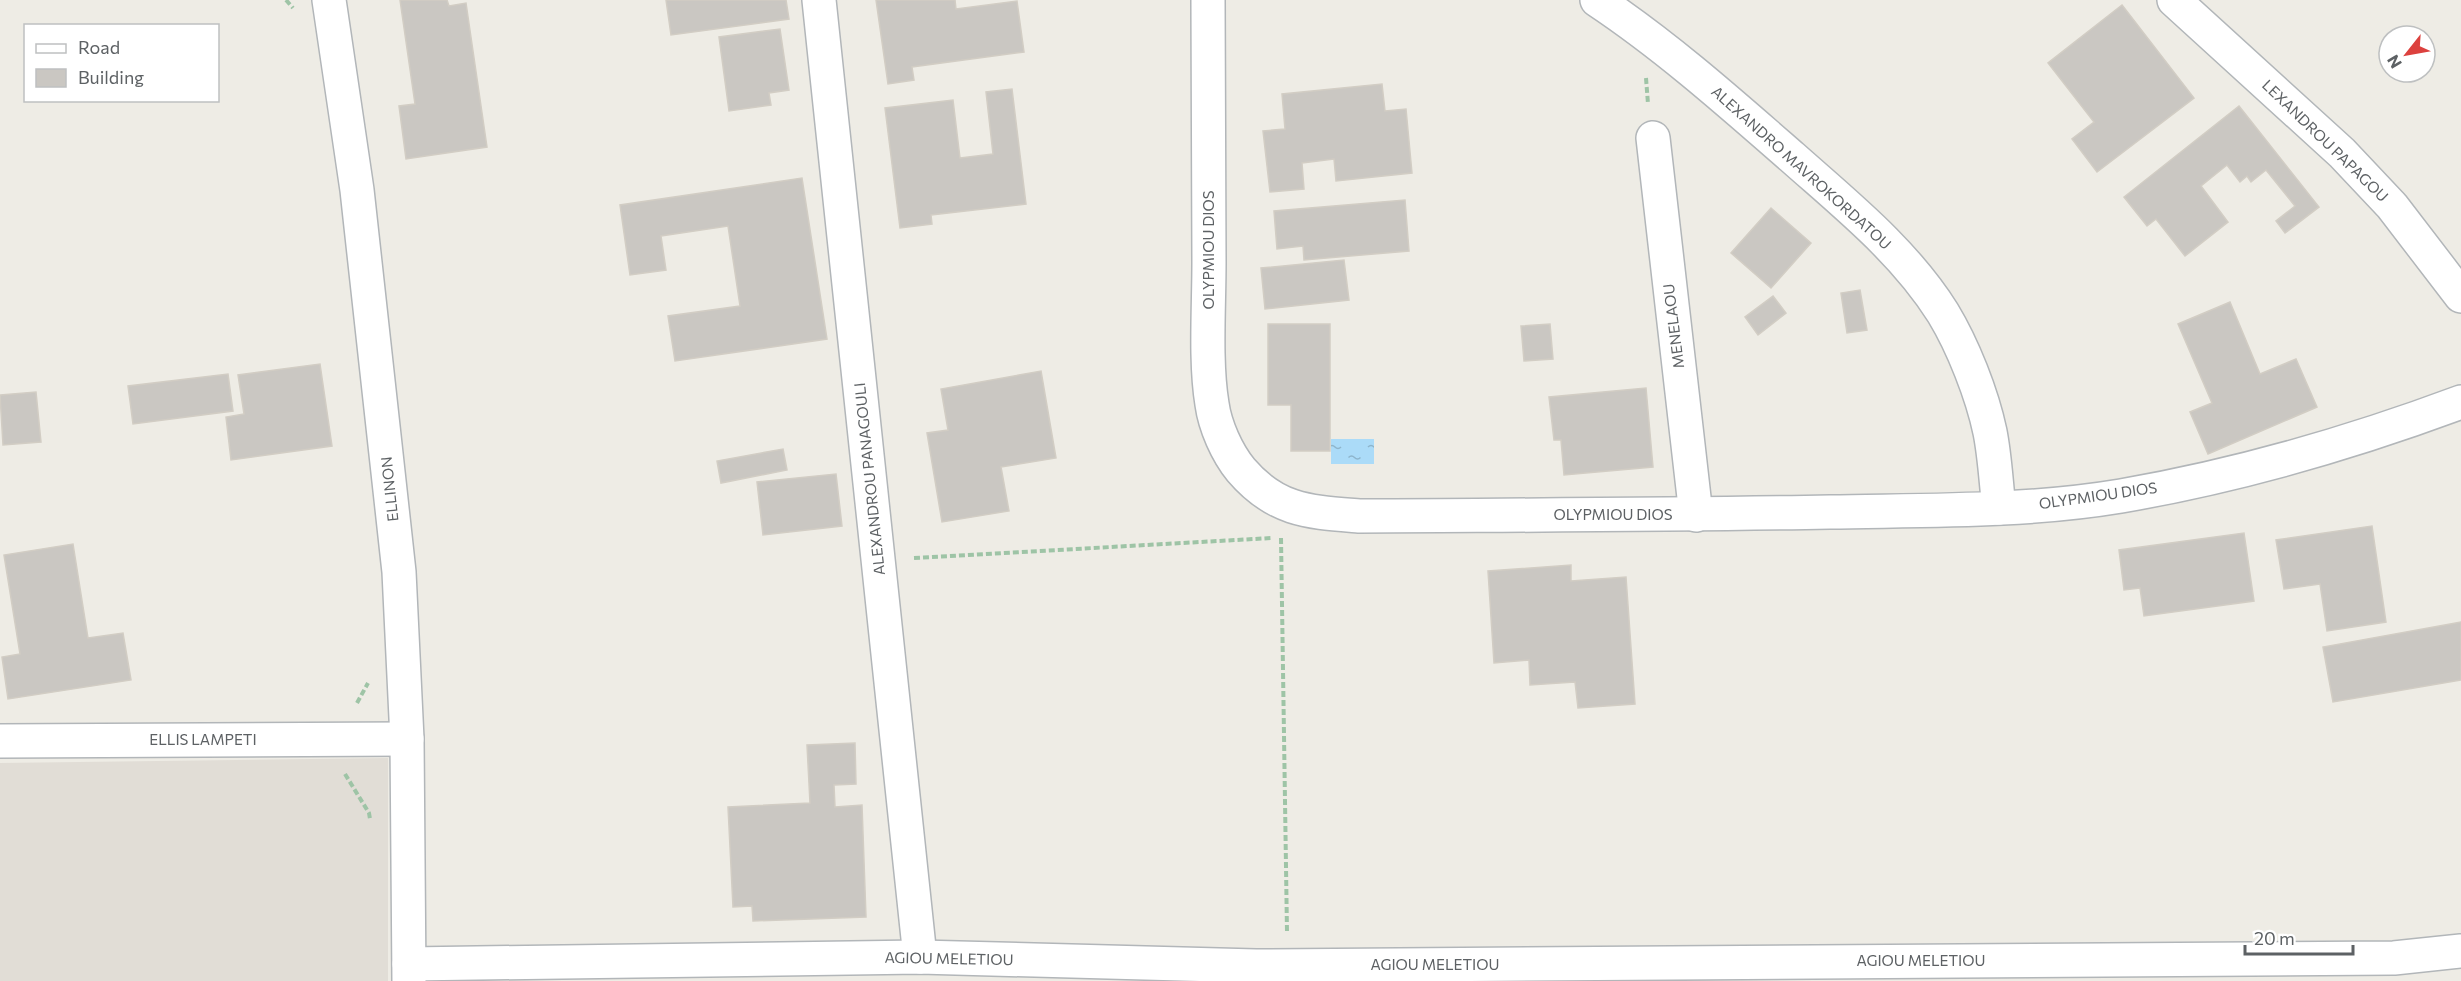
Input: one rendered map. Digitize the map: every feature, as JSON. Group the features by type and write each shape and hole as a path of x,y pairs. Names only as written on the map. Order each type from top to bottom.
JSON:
{"street":[{"name":"ELLINON","path":"329,0 357,190 399,572 407,739 409,972"},
{"name":"ALEXANDROU PANAGOULI","path":"819,0 920,957"},
{"name":"OLYPMIOU DIOS","path":"1208,0 1209,343 1212,405 1222,438 1239,468 1260,490 1281,503 1320,513 1359,516 1696,514 1999,508 2120,496 2214,476 2393,427 2461,402"},
{"name":"ALEXANDRO MAVROKORDATOU","path":"1597,0 1640,29 1756,126 1877,232 1915,274 1944,315 1978,390 1990,431 1999,508"},
{"name":"LEXANDROU PAPAGOU","path":"2174,0 2342,153 2392,206 2461,296"},
{"name":"MENELAOU","path":"1653,138 1696,514"},
{"name":"ELLIS LAMPETI","path":"0,741 407,739"},
{"name":"AGIOU MELETIOU","path":"409,972 920,957 1267,971 2395,970 2461,951"}],"path":[{"path":"878,560 1281,537 1267,971"},
{"path":"348,739 345,777 369,813 370,825"}],"shaded area":[{"path":"388,758 388,981 0,981 0,763"}],"water":[{"path":"1331,439 1374,439 1374,464 1331,464"}],"building":[{"path":"400,0 447,0 449,6 466,3 487,147 406,159 399,106 415,104"},
{"path":"666,0 786,0 789,19 671,35"},
{"path":"876,0 955,0 956,9 1017,1 1024,52 912,67 914,80 888,84"},
{"path":"2122,5 2194,98 2097,172 2072,139 2094,122 2048,63"},
{"path":"780,29 789,90 769,93 771,105 729,111 719,37"},
{"path":"1382,84 1385,111 1406,109 1412,173 1336,181 1334,159 1302,163 1304,189 1270,192 1263,131 1285,129 1282,94"},
{"path":"1012,89 1026,204 931,215 932,224 900,228 885,108 953,100 960,158 993,154 986,92"},
{"path":"2239,106 2319,207 2285,233 2276,221 2295,206 2266,170 2251,182 2247,176 2240,182 2227,165 2201,186 2228,222 2185,256 2156,219 2147,226 2124,197"},
{"path":"802,178 827,339 675,361 668,316 740,306 728,226 661,236 666,270 630,275 620,205"},
{"path":"1405,200 1409,251 1304,260 1303,246 1277,249 1274,211"},
{"path":"1771,208 1811,243 1771,288 1731,253"},
{"path":"1344,260 1349,300 1265,309 1261,268"},
{"path":"1860,290 1867,330 1847,333 1841,293"},
{"path":"1773,296 1786,313 1758,335 1745,317"},
{"path":"2230,302 2260,374 2296,359 2317,407 2208,454 2190,412 2212,403 2178,324"},
{"path":"1268,324 1330,324 1330,451 1291,451 1291,405 1268,405"},
{"path":"1550,324 1553,359 1524,361 1521,326"},
{"path":"320,364 332,446 231,460 226,417 244,414 238,375"},
{"path":"1041,371 1056,458 1001,467 1009,511 942,522 927,433 948,430 941,389"},
{"path":"228,374 233,411 133,424 128,386"},
{"path":"1646,388 1653,467 1564,475 1561,440 1554,440 1549,397"},
{"path":"36,392 41,442 3,445 0,395"},
{"path":"783,449 787,470 721,483 717,461"},
{"path":"836,474 842,526 763,535 757,482"},
{"path":"2372,526 2386,622 2327,631 2320,584 2284,589 2276,540"},
{"path":"2244,533 2254,601 2144,616 2140,588 2124,590 2119,550"},
{"path":"73,544 88,638 123,633 131,680 8,699 2,657 20,654 4,555"},
{"path":"1571,565 1571,581 1626,577 1635,704 1578,708 1575,682 1530,685 1529,660 1494,663 1488,571"},
{"path":"2461,622 2461,680 2333,702 2323,647"},
{"path":"855,743 856,784 834,785 835,807 862,805 866,917 753,921 752,906 733,907 728,807 810,803 807,745"}]}
